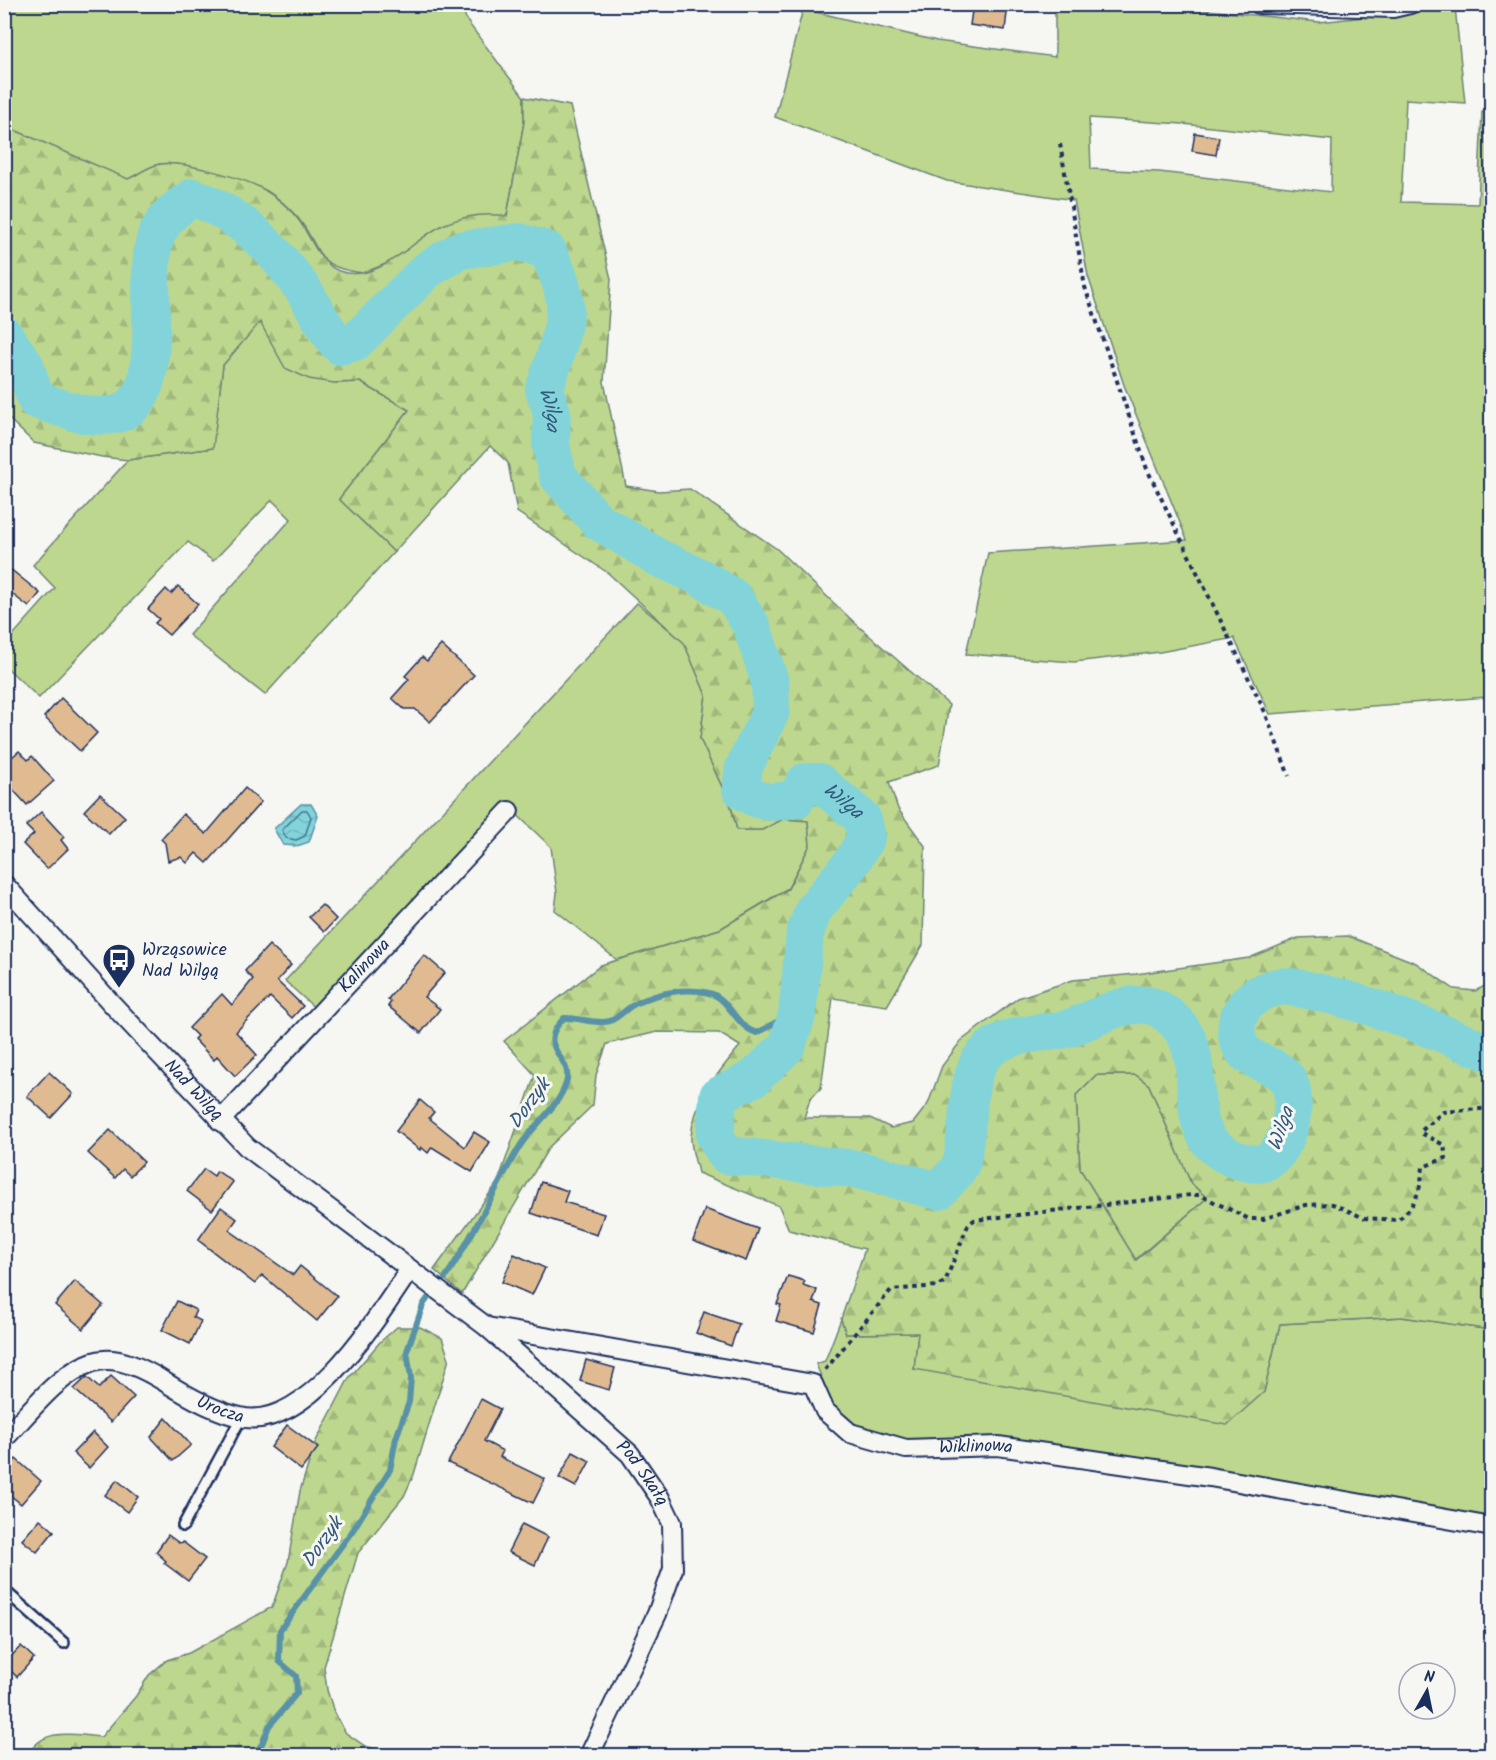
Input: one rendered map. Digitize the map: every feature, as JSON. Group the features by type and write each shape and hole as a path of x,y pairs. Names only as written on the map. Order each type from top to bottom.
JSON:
{"street":[{"path":"1259,4 1393,8 1410,4"},
{"name":"Kalinowa","path":"220,1121 509,811"},
{"name":"Nad Wilgą","path":"4,884 220,1121 274,1168 410,1269"},
{"name":"Pod Skałą","path":"410,1269 487,1327 630,1454 660,1498 672,1523 673,1569 657,1614 589,1755"},
{"name":"Urocza","path":"4,1439 72,1371 96,1361 123,1363 147,1370 205,1404 241,1418 271,1416 309,1395 355,1350 410,1269"},
{"path":"487,1327 813,1384"},
{"name":"Wiklinowa","path":"813,1384 825,1411 850,1433 906,1449 998,1446 1210,1477 1491,1527"}],"lane":[{"path":"183,1526 241,1418"},
{"path":"4,1590 64,1643"}],"path":[{"path":"1060,144 1085,287 1147,469 1265,712 1289,776"},
{"path":"4,1074 9,1069"},
{"path":"813,1384 891,1290 937,1286 945,1282 968,1225 974,1221 1191,1195 1200,1195 1249,1219 1263,1218 1306,1205 1333,1204 1364,1218 1398,1220 1410,1210 1420,1195 1423,1167 1446,1158 1444,1145 1421,1131 1443,1112 1491,1108"}],"green space":[{"path":"4,5 12,5 5,70"},
{"path":"12,5 461,5 467,21 524,97 524,122 507,216 363,273 335,267 327,262 298,218 275,197 258,187 212,172 165,164 153,166 128,180 5,126 5,70"},
{"path":"1055,5 1160,5 1319,22 1455,7 1465,103 1406,99 1401,202 1478,204 1482,112 1491,113 1491,700 1487,697 1270,714 1234,638 1160,652 1074,662 966,654 988,553 1187,540 1124,385 1088,276 1074,200 947,181 775,117 803,9 937,41 1055,57","holes":["1089,118 1183,124 1332,140 1331,192 1159,172 1091,169"]},
{"path":"524,97 570,106 611,279 604,382 626,486 659,491 690,489 777,549 856,624 949,705 939,765 889,782 898,809 925,846 923,945 887,1006 833,998 821,1088 810,1099 804,1118 870,1118 891,1128 913,1123 928,1104 942,1066 961,1041 1018,998 1073,980 1136,974 1249,958 1298,938 1348,936 1416,963 1454,989 1475,991 1491,983 1491,1330 1402,1317 1280,1324 1264,1392 1227,1425 914,1369 918,1333 846,1334 841,1319 865,1249 789,1230 779,1206 698,1173 691,1140 693,1123 708,1088 740,1046 719,1033 657,1032 607,1044 596,1075 593,1105 549,1147 462,1294 434,1270 498,1182 535,1075 504,1041 601,965 720,929 788,889 810,845 808,821 783,819 762,830 737,830 731,806 700,739 706,695 684,643 608,573 517,512 508,463 490,446 394,552 339,499 409,410 360,382 334,383 309,379 285,368 260,322 223,365 213,448 128,460 34,443 5,415 5,126 128,179 152,166 179,164 212,171 257,186 283,203 294,214 315,248 331,267 354,274 368,272 381,266 452,221 484,215 507,216 524,122","holes":["1096,1075 1136,1075 1149,1085 1191,1183 1207,1198 1136,1260 1080,1169 1076,1095"]},
{"path":"259,322 334,383 360,382 409,410 339,499 394,552 265,695 189,635 291,519 272,500 213,561 188,542 39,698 5,666 5,644 55,588 33,565 128,460 212,448 223,365"},
{"path":"637,603 684,642 706,695 700,739 731,806 737,830 762,830 783,819 808,820 810,845 788,888 720,929 617,960 555,910 557,893 551,847 508,806 318,1011 285,981"},
{"path":"1096,1075 1136,1075 1149,1085 1191,1183 1207,1198 1135,1260 1080,1169 1076,1095"},
{"path":"1402,1317 1491,1330 1491,1520 999,1438 903,1440 847,1421 827,1404 826,1389 816,1364 825,1361 841,1319 846,1334 918,1333 914,1369 1264,1392 1280,1324"},
{"path":"397,1327 420,1327 442,1338 449,1359 414,1474 404,1496 358,1553 324,1667 327,1690 334,1712 346,1733 365,1746 397,1755 28,1756 34,1746 50,1736 70,1734 101,1737 136,1696 149,1675 167,1660 189,1653 272,1607 288,1562 300,1491 315,1443 349,1378 380,1342"}],"water":[{"path":"301,804 311,804 318,816 309,842 297,846 283,845 274,829"}],"building":[{"path":"973,4 1008,4 1005,30 970,25"},
{"path":"1195,133 1219,137 1216,155 1192,151"},
{"path":"4,564 40,593 29,607 4,588"},
{"path":"178,586 198,604 169,635 155,623 159,619 148,609 166,589 171,594"},
{"path":"441,645 474,675 430,722 415,709 404,709 392,698 409,679 405,676 422,657 427,661"},
{"path":"61,698 97,733 80,751 44,717"},
{"path":"19,751 28,760 32,756 54,781 27,805 4,780 4,764"},
{"path":"245,788 261,802 207,863 196,853 187,863 181,857 168,861 165,843 161,839 183,814 206,834"},
{"path":"100,794 125,817 109,834 84,811"},
{"path":"41,812 64,837 61,840 68,849 47,869 23,844 34,834 26,826"},
{"path":"322,905 336,919 324,932 309,917"},
{"path":"269,945 291,965 277,981 303,1006 292,1018 270,997 247,1020 236,1032 257,1055 235,1076 217,1056 214,1060 194,1039 197,1036 189,1028 222,994 232,1005 253,979 245,971"},
{"path":"424,955 445,973 424,997 440,1009 421,1033 388,1006 391,1002 388,999"},
{"path":"49,1072 73,1094 51,1118 27,1096"},
{"path":"420,1100 434,1112 429,1118 465,1147 474,1132 490,1142 472,1172 432,1147 428,1153 421,1147 420,1150 396,1131"},
{"path":"110,1130 144,1162 130,1176 123,1169 115,1178 88,1153"},
{"path":"204,1169 214,1176 217,1171 233,1182 212,1210 187,1191"},
{"path":"541,1182 568,1191 564,1202 604,1214 597,1235 531,1213"},
{"path":"221,1207 237,1219 229,1230 293,1275 300,1266 337,1296 317,1321 262,1275 255,1284 198,1240"},
{"path":"705,1209 758,1229 746,1261 693,1241"},
{"path":"514,1254 545,1268 532,1295 502,1282"},
{"path":"788,1276 805,1281 803,1285 817,1290 813,1302 822,1305 814,1332 776,1321 781,1305 777,1304"},
{"path":"75,1281 103,1305 83,1329 55,1305"},
{"path":"177,1301 196,1310 193,1317 201,1321 190,1344 162,1330"},
{"path":"704,1312 739,1324 731,1346 696,1333"},
{"path":"586,1360 615,1368 609,1390 580,1381"},
{"path":"111,1376 134,1397 111,1422 74,1389 87,1377 99,1388"},
{"path":"481,1399 500,1409 484,1441 503,1451 500,1457 545,1479 533,1503 448,1463"},
{"path":"166,1418 191,1445 173,1461 151,1437"},
{"path":"287,1425 318,1448 301,1470 271,1447"},
{"path":"93,1432 108,1447 89,1468 73,1453"},
{"path":"573,1452 590,1461 576,1487 559,1478"},
{"path":"16,1459 41,1481 21,1504 4,1490 4,1472"},
{"path":"117,1480 138,1497 127,1512 105,1495"},
{"path":"40,1519 54,1531 37,1552 22,1540"},
{"path":"522,1524 548,1537 535,1565 508,1552"},
{"path":"168,1535 179,1543 183,1542 205,1559 188,1581 164,1563 166,1561 156,1552"},
{"path":"21,1646 34,1658 17,1677 4,1664"}],"waterway":[{"name":"Wilga","path":"4,335 25,365 36,400 73,412 102,416 112,415 131,406 143,388 149,364 151,277 153,251 158,232 173,212 193,197 210,204 240,222 267,246 302,288 324,325 340,346 355,342 427,270 460,250 519,242 547,250 561,282 565,303 561,333 544,389 552,413 551,445 558,476 598,521 657,557 700,577 734,598 752,627 770,682 771,711 744,767 741,789 754,798 767,802 780,801 796,799 805,782 819,782 862,818 866,837 852,862 814,909 805,933 797,1015 787,1046 754,1078 718,1096 715,1136 726,1155 855,1169 939,1191 961,1164 971,1084 983,1056 993,1046 1009,1039 1076,1026 1125,1006 1153,1006 1169,1016 1181,1029 1189,1043 1193,1058 1200,1120 1209,1142 1236,1160 1259,1164 1269,1160 1277,1153 1284,1142 1289,1130 1293,1103 1292,1091 1284,1076 1279,1071 1251,1057 1241,1047 1237,1035 1237,1023 1247,1003 1256,995 1279,987 1291,987 1342,998 1418,1024 1492,1054"},
{"name":"Dorzyk","path":"445,1278 520,1146 563,1092 567,1074 553,1045 552,1037 564,1018 610,1021 645,999 672,992 691,991 716,996 743,1025 757,1033 778,1021 797,1015"},
{"name":"Dorzyk","path":"253,1756 262,1744 269,1726 297,1693 296,1676 279,1661 280,1630 353,1530 390,1470 396,1438 409,1402 411,1378 407,1351 423,1305 428,1298"}],"place":[{"name":"Wrząsowice Nad Wilgą","path":"119,989"}]}
